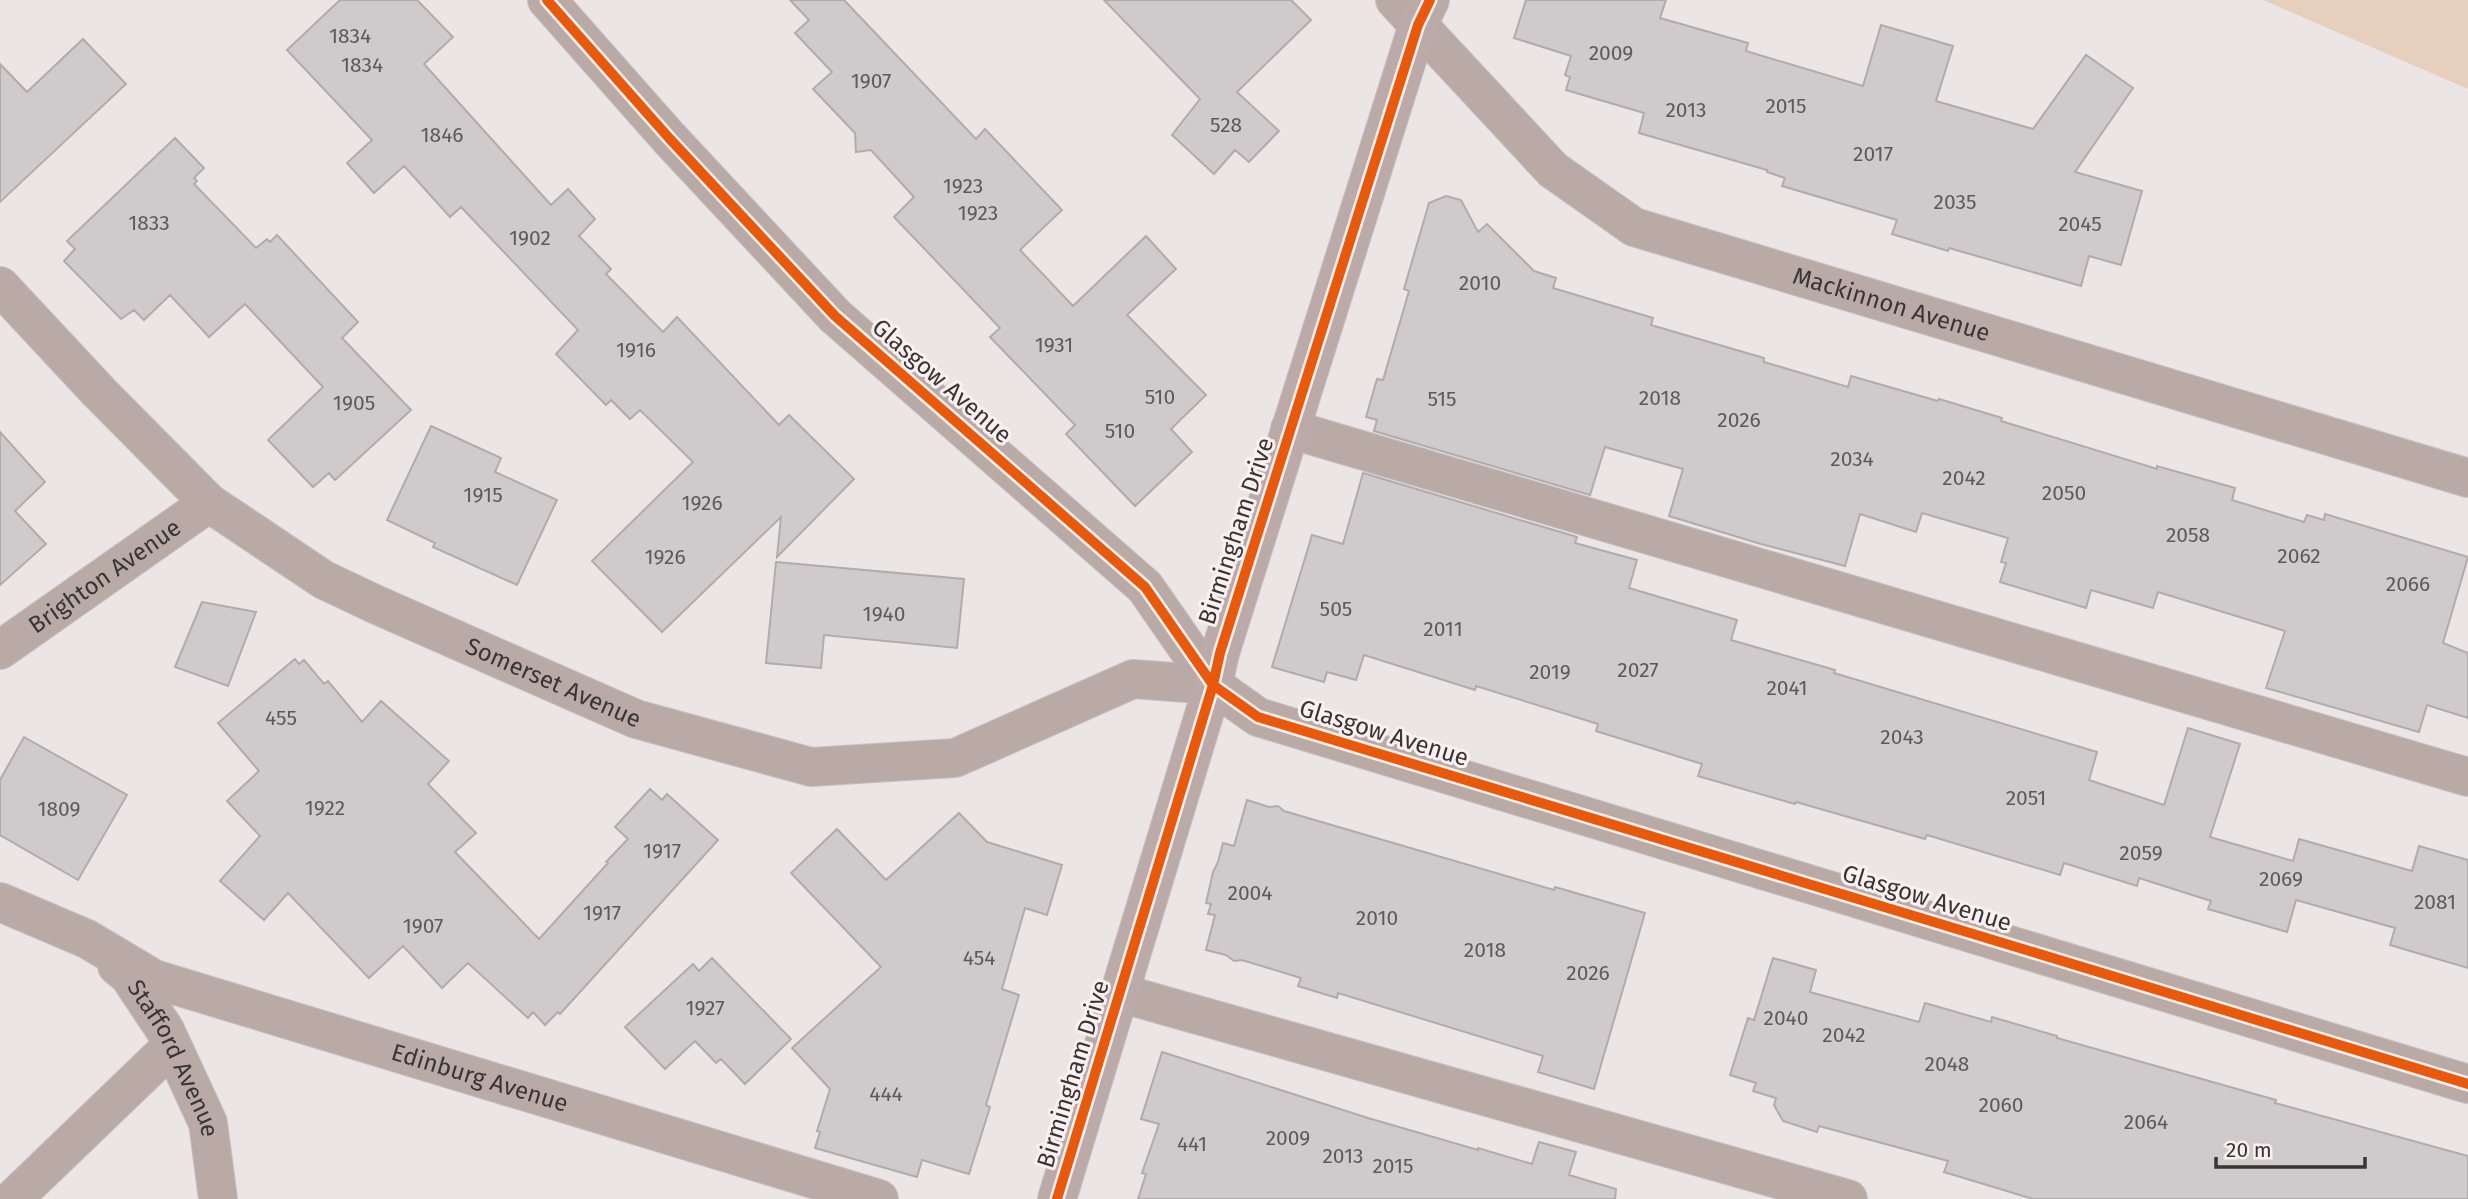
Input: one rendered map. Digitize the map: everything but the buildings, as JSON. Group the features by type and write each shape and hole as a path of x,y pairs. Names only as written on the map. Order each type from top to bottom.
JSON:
{"main road":[{"name":"Birmingham Drive","path":"1057,1199 1213,685 1220,653 1290,429 1414,8"}],"street":[{"name":"Glasgow Avenue","path":"547,0 669,138 835,316 1145,587 1213,685 1258,717 2468,1084"},
{"name":"Mackinnon Avenue","path":"1414,8 1553,170 1634,227 2468,478"},
{"name":"Somerset Avenue","path":"0,286 99,392 209,503 324,580 636,719 811,767 955,758 1133,679 1213,685"},
{"path":"1290,429 2468,777"},
{"name":"Brighton Avenue","path":"0,650 209,503"},
{"path":"0,902 87,939"},
{"name":"Stafford Avenue","path":"87,939 129,976 165,1030 208,1123 218,1199"},
{"name":"Edinburg Avenue","path":"87,939 153,979 879,1199"},
{"path":"1120,993 1848,1199"},
{"path":"13,1199 172,1046"}],"shaded area":[{"path":"2263,0 2468,0 2468,89"}],"cycle path":[{"path":"547,0 669,138 835,316 1145,587 1213,685 1258,717 2468,1084"},
{"path":"1057,1199 1213,685 1220,653 1418,25 1430,0"}]}
